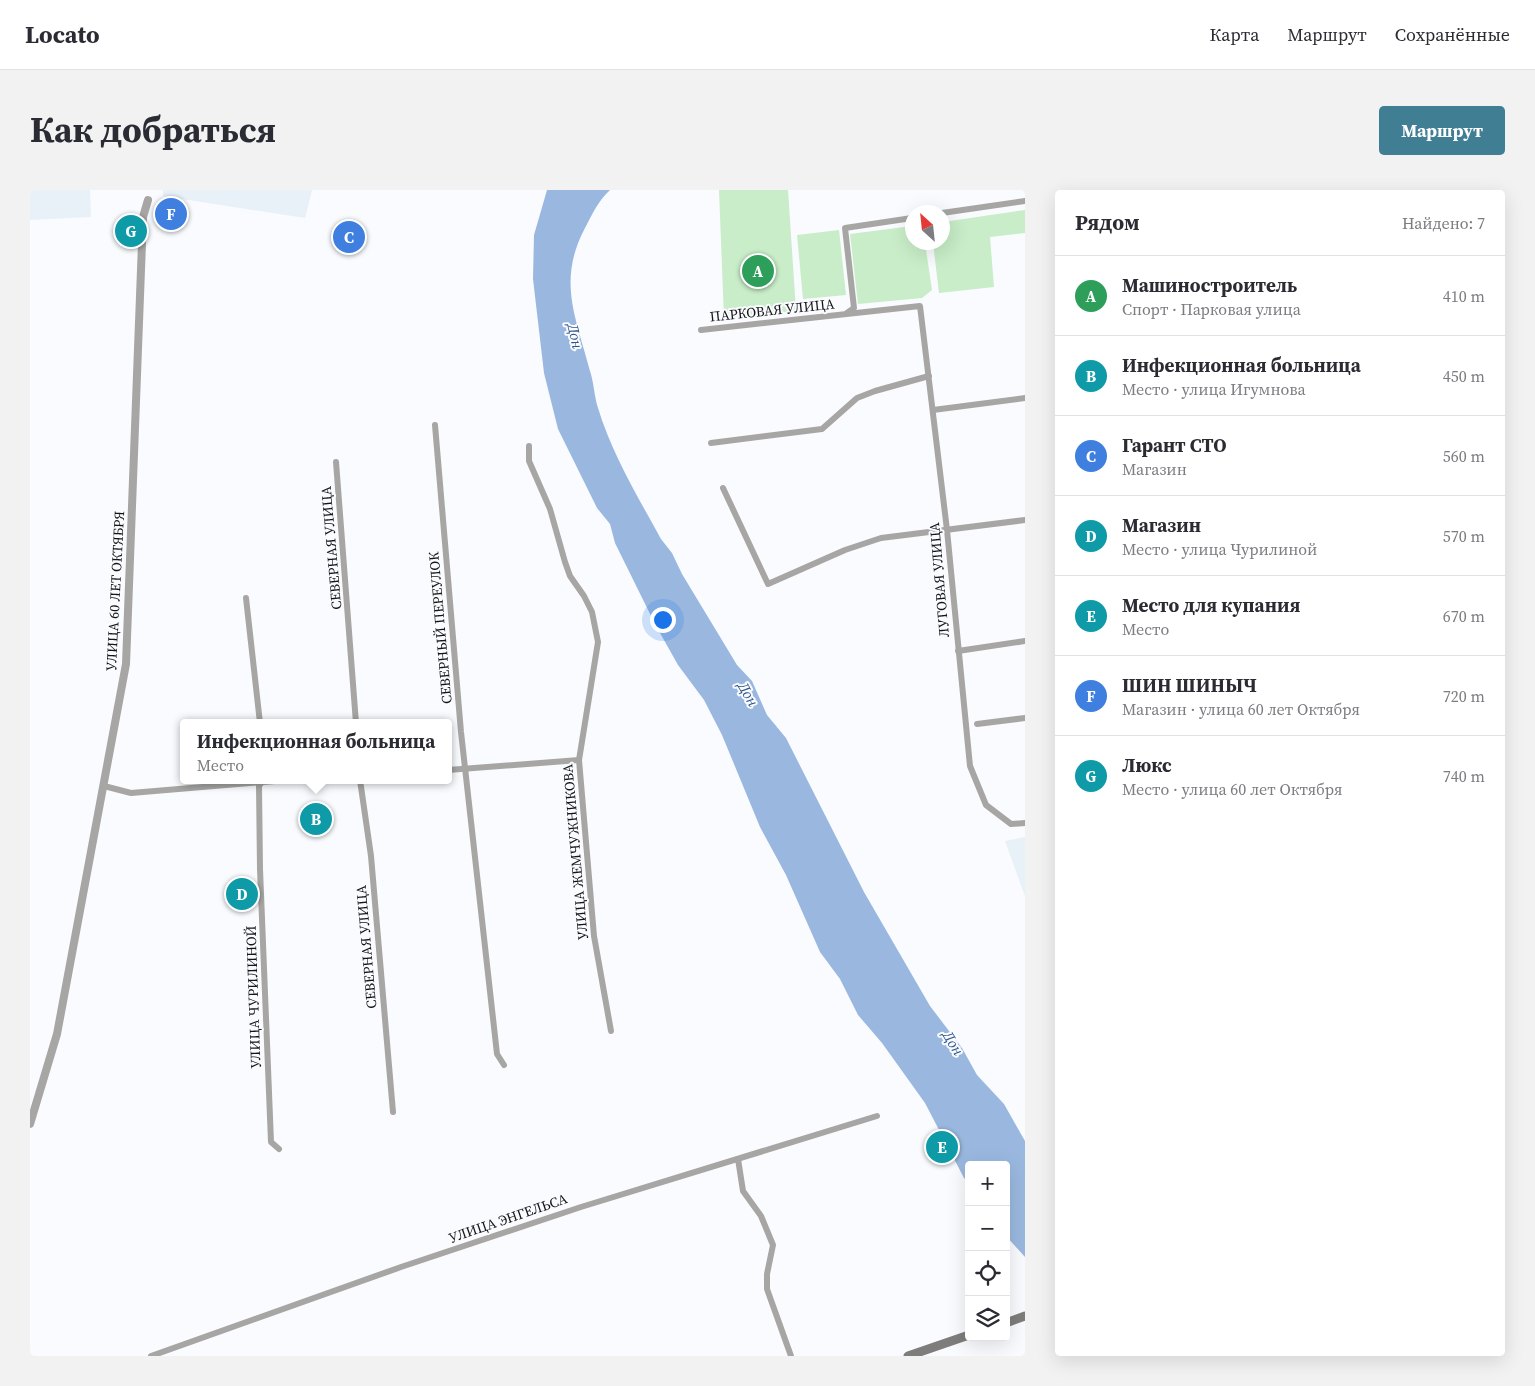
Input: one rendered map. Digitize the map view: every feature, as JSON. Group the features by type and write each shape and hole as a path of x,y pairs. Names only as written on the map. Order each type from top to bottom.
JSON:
{"main road":[{"path":"1010,1322 1024,1317"},
{"path":"908,1356 965,1337"}],"street":[{"name":"УЛИЦА 60 ЛЕТ ОКТЯБРЯ","path":"30,1124 57,1034 126,664 143,217 148,200"},
{"path":"950,212 1025,201"},
{"name":"ПАРКОВАЯ УЛИЦА","path":"846,314 854,308 844,228 905,219"},
{"name":"ПАРКОВАЯ УЛИЦА","path":"701,330 920,306"},
{"name":"ЛУГОВАЯ УЛИЦА","path":"920,306 947,530 970,766 986,805 1011,824 1025,823"},
{"path":"711,443 822,428 857,398 929,376"},
{"path":"933,410 1025,398"},
{"name":"СЕВЕРНЫЙ ПЕРЕУЛОК","path":"435,425 461,732 467,769 497,1054 504,1065"},
{"name":"УЛИЦА ЖЕМЧУЖНИКОВА","path":"529,446 529,461 550,509 570,576 584,596 592,612 598,642 578,760 594,936 611,1031"},
{"name":"СЕВЕРНАЯ УЛИЦА","path":"336,462 356,719"},
{"path":"724,488 768,584 845,550 881,538 1025,520"},
{"path":"246,598 260,719"},
{"path":"958,651 1025,641"},
{"path":"977,724 1025,718"},
{"path":"452,770 578,760"},
{"path":"104,786 131,794 233,784"},
{"name":"УЛИЦА ЧУРИЛИНОЙ","path":"261,784 259,786 260,869 271,1142 280,1149"},
{"name":"СЕВЕРНАЯ УЛИЦА","path":"361,784 371,856 393,1112"},
{"name":"УЛИЦА ЭНГЕЛЬСА","path":"151,1356 430,1257 581,1206 876,1116"},
{"path":"738,1159 743,1191 761,1216 773,1245 767,1274 767,1289 791,1356"}],"shaded area":[{"path":"30,190 90,190 91,217 30,220"},
{"path":"163,190 312,190 305,218 163,196"},
{"path":"1025,837 1025,896 1005,841"}],"green space":[{"path":"719,190 788,190 796,311 724,318"},
{"path":"1025,210 1025,233 990,237 994,287 939,293 934,250 950,250 950,221"},
{"path":"905,227 905,250 926,250 932,290 922,298 858,304 850,234"},
{"path":"839,230 846,295 803,299 797,235"}],"water":[{"name":"Дон","path":"547,190 610,190 602,198 585,228 572,265 571,282 575,316 604,425 626,475 661,539 672,553 682,574 737,665 752,681 767,715 786,738 864,892 930,1006 962,1048 977,1075 1004,1104 1025,1141 1025,1257 1010,1240 1010,1161 965,1161 965,1179 925,1103 882,1043 858,1015 840,979 820,952 786,875 760,827 722,735 704,700 678,665 655,624 615,543 610,524 597,508 558,429 544,373 533,279 534,235"}],"place":[{"name":"ШИН ШИНЫЧ","path":"171,214"},
{"name":"Люкс","path":"131,231"},
{"name":"Гарант СТО","path":"349,237"},
{"name":"Машиностроитель","path":"758,271"},
{"name":"Инфекционная больница","path":"316,819"},
{"name":"Магазин","path":"242,894"},
{"name":"Место для купания","path":"942,1147"}]}
